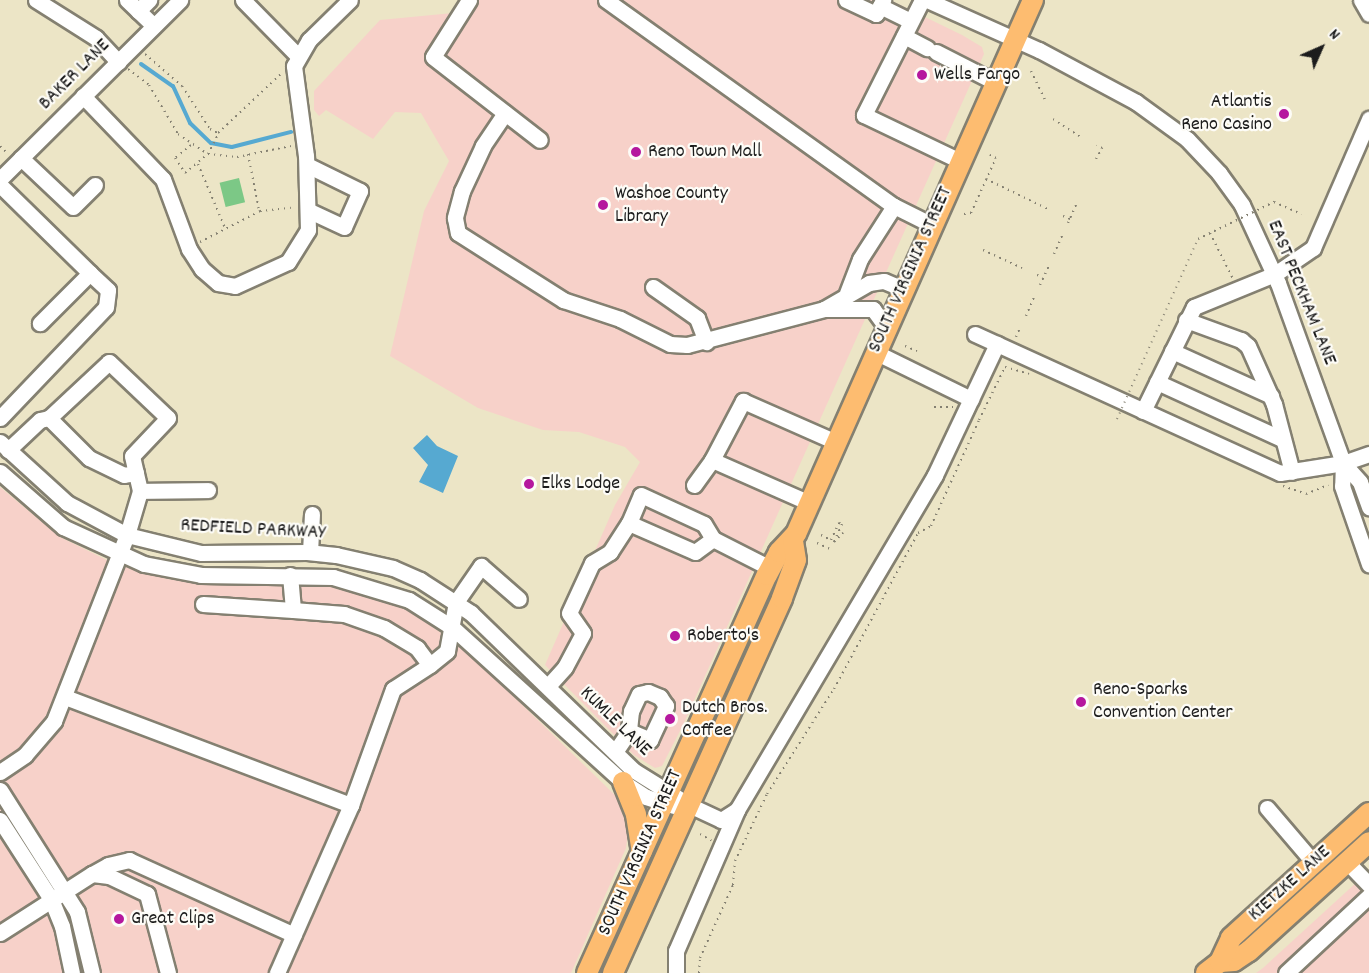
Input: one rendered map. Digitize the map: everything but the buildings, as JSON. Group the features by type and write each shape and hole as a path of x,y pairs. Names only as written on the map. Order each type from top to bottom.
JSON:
{"main road":[{"name":"SOUTH VIRGINIA STREET","path":"587,973 770,568 778,552 793,542 886,327 1033,0"},
{"name":"SOUTH VIRGINIA STREET","path":"613,973 782,598 796,560 793,542"},
{"path":"623,782 636,815 642,852"},
{"name":"KIETZKE LANE","path":"1218,969 1231,938 1369,813"},
{"name":"KIETZKE LANE","path":"1218,969 1249,951 1369,842"}],"street":[{"path":"36,0 96,38 118,62"},
{"name":"BAKER LANE","path":"0,179 15,156 83,96 180,0"},
{"path":"83,96 163,179 189,249 210,277 235,286 288,262 296,255 308,230 309,211 307,165 296,61 243,0"},
{"path":"296,61 350,0"},
{"path":"469,0 433,57 540,140"},
{"path":"606,0 894,206 932,225"},
{"path":"846,0 876,14 882,3 911,21"},
{"path":"922,0 864,116 960,161"},
{"name":"EAST PECKHAM LANE","path":"927,0 1014,38 1136,102 1187,139 1242,205 1275,274 1343,463 1360,482 1369,507"},
{"path":"1361,0 1369,14"},
{"path":"138,4 154,26"},
{"path":"904,36 995,82"},
{"path":"505,113 483,146 462,190 455,218 458,233 563,300 620,319 670,344 706,342 824,309 867,307 880,314 886,327"},
{"path":"1136,414 1157,382 1194,307 1237,287 1275,274 1313,248 1369,119"},
{"path":"15,156 73,207 95,185"},
{"path":"307,165 360,191 344,227 309,211"},
{"path":"0,185 108,290 106,307 0,418"},
{"path":"847,293 860,260 894,206"},
{"path":"40,323 90,273"},
{"path":"824,309 847,293 869,283 884,281 903,289"},
{"path":"653,287 697,318 706,342"},
{"path":"1186,320 1241,340 1248,346 1271,396 1282,439 1282,477"},
{"path":"975,334 1136,414 1282,477 1343,463 1369,454"},
{"path":"676,973 676,951 737,810 929,485 996,344"},
{"path":"1172,351 1271,396"},
{"path":"875,352 971,399"},
{"path":"0,772 34,746 54,721 127,536 140,491 132,456 168,418 109,362 50,418 40,420 4,446"},
{"path":"1157,382 1282,439"},
{"path":"694,485 712,460 743,401 836,442"},
{"path":"50,418 89,458 124,475 136,473"},
{"name":"REDFIELD PARKWAY","path":"4,446 67,503 127,536 201,553 310,552 393,568 456,602"},
{"path":"712,460 810,503"},
{"name":"EAST PECKHAM LANE","path":"1343,463 1342,486 1369,564"},
{"path":"0,472 63,527 118,555 175,572 333,577 385,590 432,612 453,628"},
{"path":"140,491 208,490"},
{"path":"548,686 565,667 583,633 569,612 592,563 610,552 629,523 641,495 704,524 713,539 770,568"},
{"path":"310,552 312,514"},
{"path":"629,523 695,552 713,539"},
{"path":"277,973 351,805 393,689 447,651 456,602 481,566 519,599"},
{"path":"290,575 292,610"},
{"name":"KUMLE LANE","path":"456,602 666,798"},
{"path":"203,604 344,615 384,628 417,648 430,664"},
{"name":"KUMLE LANE","path":"453,628 623,782 689,805 721,820 737,810"},
{"path":"615,752 629,732 631,711 639,694 648,692 660,697 666,706 650,740 629,732"},
{"path":"65,697 351,805"},
{"path":"0,790 77,912 92,973"},
{"path":"1267,808 1314,862"},
{"path":"0,820 51,899 62,926 72,973"},
{"path":"0,933 92,874 108,865 129,860 294,935"},
{"path":"1347,862 1369,885"},
{"path":"92,874 109,876 147,894 168,973"},
{"path":"1286,973 1369,896"}],"path":[{"path":"145,54 182,86 210,129 218,133"},
{"path":"191,145 175,158 185,173 208,154 218,133 296,61"},
{"path":"118,62 149,85 178,134 191,145 208,154 237,157 274,146 304,146"},
{"path":"1030,71 1044,100"},
{"path":"1053,119 1081,136"},
{"path":"1096,159 1102,148 1097,145"},
{"path":"0,146 15,156"},
{"path":"248,154 260,211"},
{"path":"964,214 971,213 996,158 990,155"},
{"path":"198,163 225,228"},
{"path":"986,179 1048,209"},
{"path":"1117,419 1198,239 1274,202 1301,214"},
{"path":"1068,223 1077,203"},
{"path":"189,249 260,211 291,208"},
{"path":"1064,216 1070,219"},
{"path":"1210,233 1237,287"},
{"path":"1054,254 1063,234"},
{"path":"983,250 1022,268"},
{"path":"1040,285 1049,266"},
{"path":"1037,274 1043,277"},
{"path":"1026,316 1034,297"},
{"path":"1014,342 1020,328"},
{"path":"905,346 917,351"},
{"path":"699,973 700,958 733,885 734,868 767,794 834,690 918,533 931,526 1005,367 1005,362"},
{"path":"1005,367 1037,378"},
{"path":"934,407 953,407"},
{"path":"1108,410 1136,414"},
{"path":"973,417 979,420"},
{"path":"1282,477 1306,494 1331,484"},
{"path":"821,535 831,540 839,523 842,524 834,542 843,533"},
{"path":"817,543 830,549"},
{"path":"725,861 734,868"}],"shaded area":[{"name":"Reno Town Mall","path":"459,0 890,0 962,35 982,47 984,54 683,725 662,766 655,768 634,755 545,665 615,505 640,462 625,447 579,432 543,430 478,408 390,356 424,211 449,161 421,113 395,112 373,139 326,110 319,116 314,110 314,91 380,20 453,13"},
{"path":"0,487 60,537 115,564 167,579 207,583 315,582 344,586 403,606 468,652 622,802 630,817 626,848 571,973 0,973"},
{"path":"1369,871 1369,973 1256,973 1263,968"}],"green space":[{"path":"239,178 245,202 226,207 220,183"}],"water":[{"path":"427,435 437,446 458,456 443,493 419,482 428,465 413,448"}],"waterway":[{"path":"141,64 173,86 190,123 211,143 232,147 291,132"}],"place":[{"name":"Wells Fargo","path":"922,75"},
{"name":"Atlantis Reno Casino","path":"1284,114"},
{"name":"Reno Town Mall","path":"636,152"},
{"name":"Washoe County Library","path":"603,205"},
{"name":"Elks Lodge","path":"529,484"},
{"name":"Roberto's","path":"675,636"},
{"name":"Reno-Sparks Convention Center","path":"1081,702"},
{"name":"Dutch Bros. Coffee","path":"670,719"},
{"name":"Great Clips","path":"119,919"}]}
